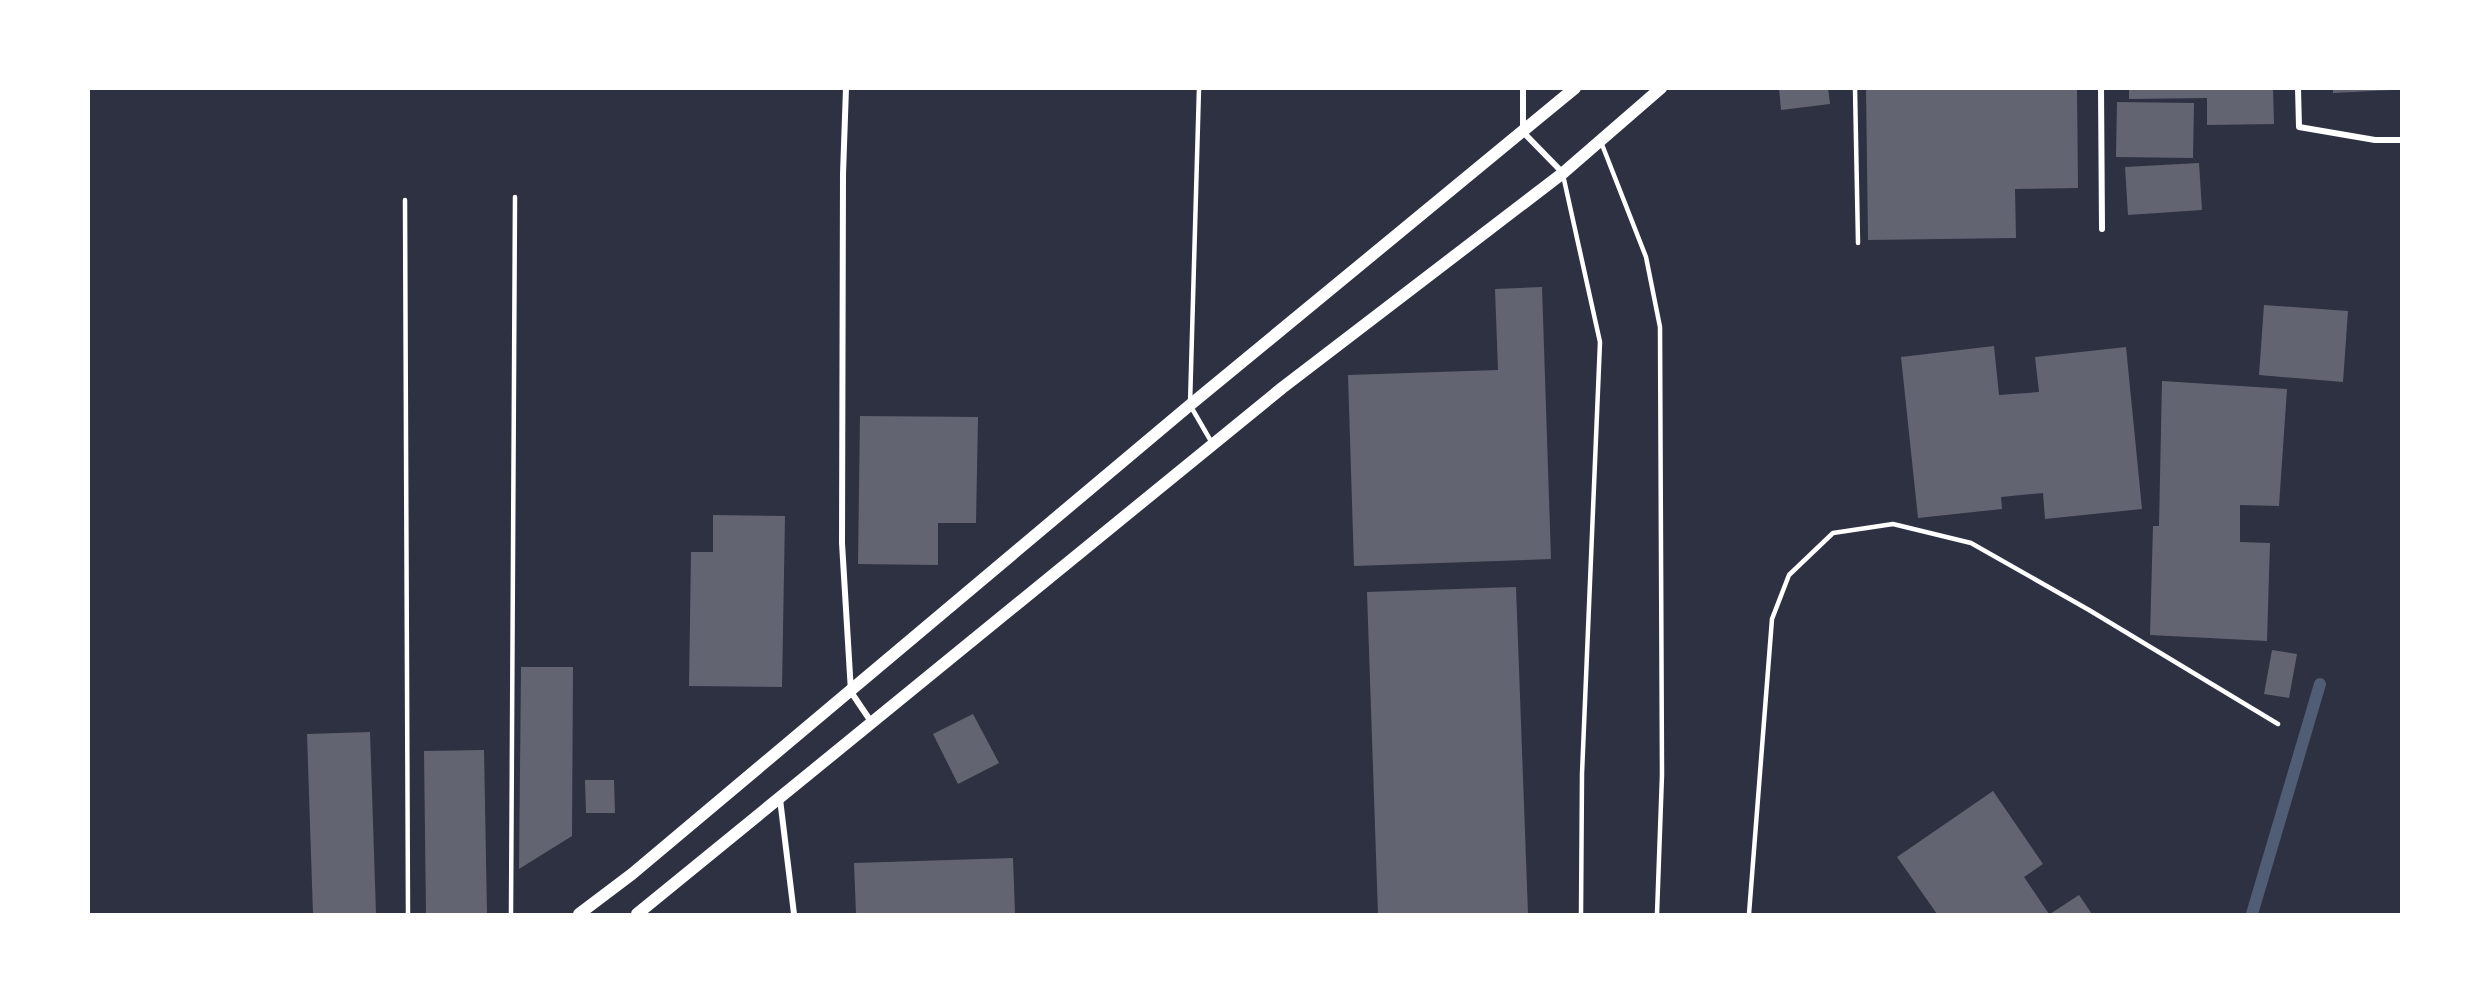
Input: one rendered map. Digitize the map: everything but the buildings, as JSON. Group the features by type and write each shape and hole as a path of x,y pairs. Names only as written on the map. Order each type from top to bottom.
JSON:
{"main road":[{"path":"579,915 632,874 1190,405 1575,88"},
{"path":"637,915 1212,444 1563,173 1661,88"}],"street":[{"path":"846,88 843,174 842,543 851,692 872,723"},
{"path":"1523,88 1523,132 1563,173"},
{"path":"2101,88 2102,229"},
{"path":"2298,88 2299,127 2375,140 2402,140"},
{"path":"780,799 794,915"}],"lane":[{"path":"1199,88 1190,405 1212,444"},
{"path":"1855,88 1858,243"},
{"path":"1601,142 1646,257 1660,327 1662,776 1657,915"},
{"path":"1563,173 1600,342 1582,774 1581,915"},
{"path":"511,915 515,197"},
{"path":"405,200 408,915"},
{"path":"1749,915 1772,619 1789,575 1833,533 1893,524 1971,543 2089,610 2278,724"}],"waterway":[{"path":"2252,914 2320,684"}]}
